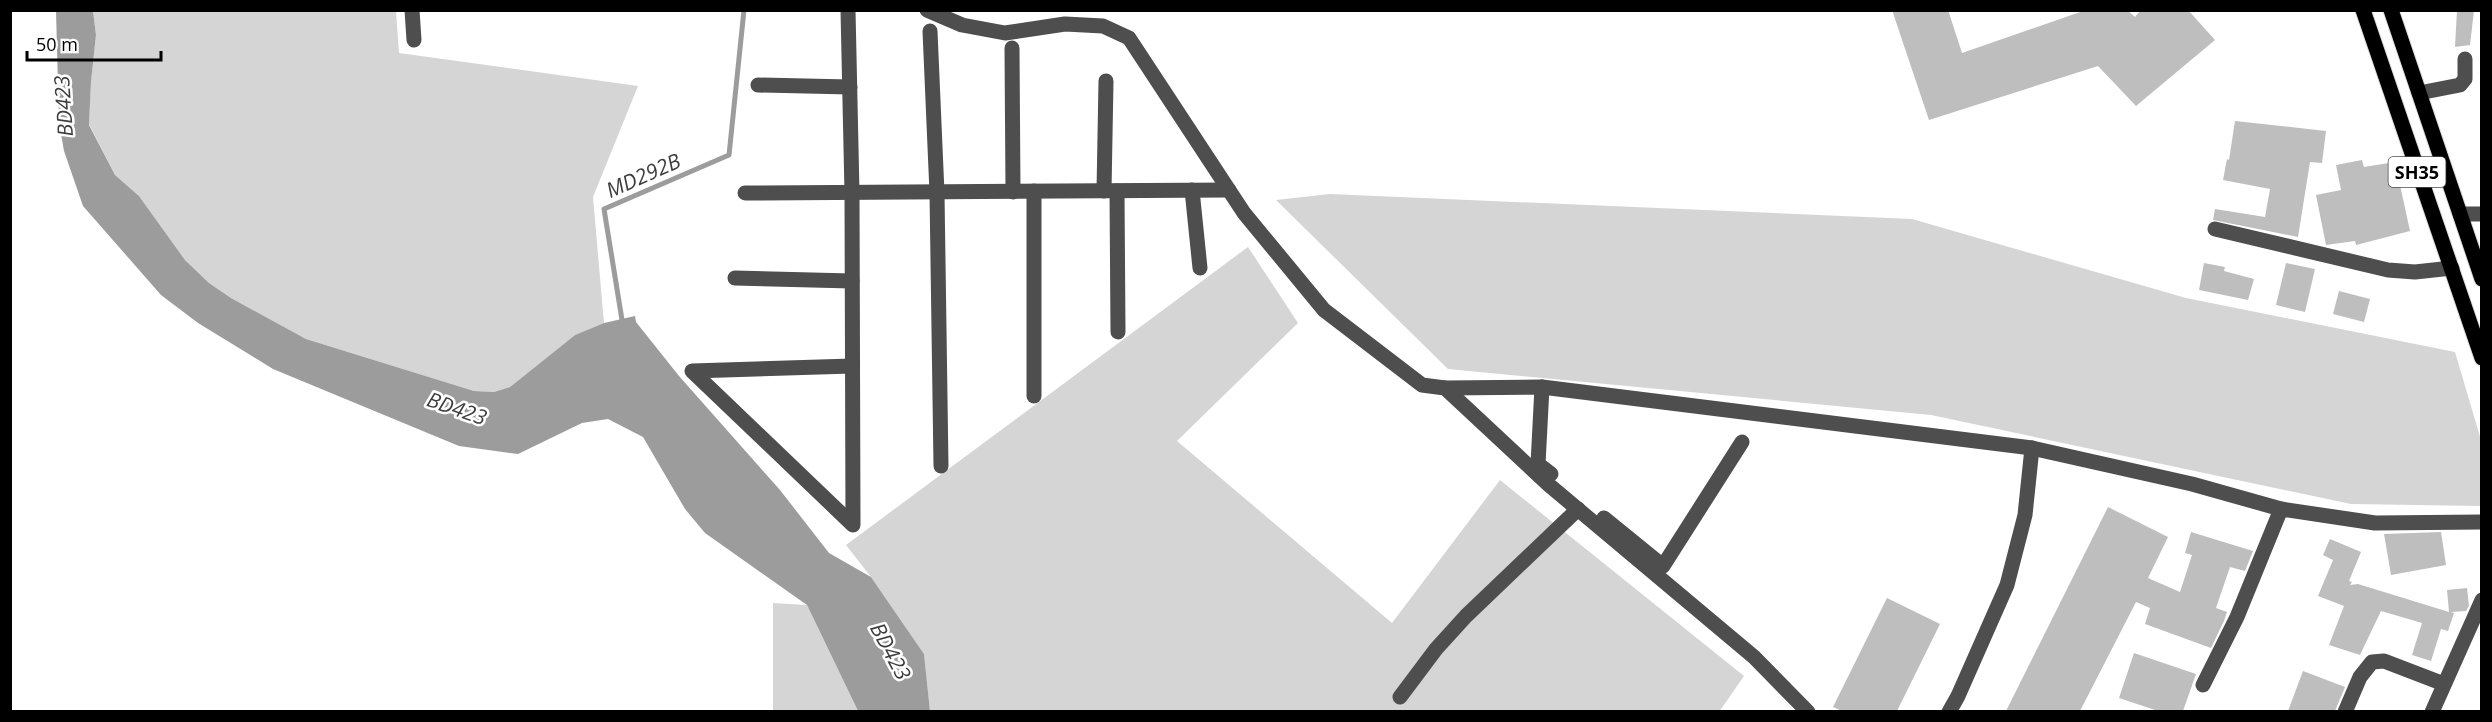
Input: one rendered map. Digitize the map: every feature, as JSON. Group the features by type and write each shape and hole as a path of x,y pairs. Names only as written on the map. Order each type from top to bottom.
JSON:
{"main road":[{"name":"SH35","path":"2363,10 2481,358"},
{"name":"SH35","path":"2391,10 2481,279"}],"street":[{"path":"412,10 414,40"},
{"path":"848,10 852,192 853,525 692,370 852,366"},
{"path":"927,10 962,25 1005,33 1065,24 1103,26 1129,38 1244,213 1324,310 1422,385 1445,388 1542,387 2032,448 2192,484 2281,509 2375,523 2481,522"},
{"path":"930,31 937,193 941,466"},
{"path":"1012,48 1013,192"},
{"path":"2419,93 2460,85 2465,79 2465,59"},
{"path":"1106,81 1118,332"},
{"path":"758,85 849,87"},
{"path":"1192,190 1200,268"},
{"path":"745,193 1229,190"},
{"path":"1034,191 1034,396"},
{"path":"2460,214 2481,214"},
{"path":"2215,229 2388,270 2415,272 2452,268"},
{"path":"735,278 852,281"},
{"path":"1542,387 1538,464 1754,657 1808,711"},
{"path":"1445,388 1578,509 1628,545 1663,566 1742,442"},
{"path":"1948,711 1958,696 2007,585 2025,515 2032,448"},
{"path":"1400,698 1436,649 1467,616 1578,509"},
{"path":"2203,685 2237,617 2281,509"},
{"path":"2432,711 2481,600"},
{"path":"2345,711 2360,677 2372,662 2384,661 2444,684"}],"shaded area":[{"path":"93,11 396,11 399,53 638,86 593,197 604,323 575,335 510,387 494,392 474,391 306,339 231,298 209,283 185,260 139,196 115,175 89,124 96,35"},
{"path":"1330,194 1912,219 2186,298 2455,352 2481,440 2481,506 2351,504 1931,415 1448,369 1276,200"},
{"path":"1248,247 1298,323 1177,441 1392,623 1500,480 1744,676 1719,712 930,711 924,654 846,545"},
{"path":"773,603 807,605 858,711 773,711"}],"water":[{"name":"BD423","path":"56,11 93,11 96,35 89,125 115,175 139,196 185,260 209,283 231,298 306,339 474,391 494,392 510,387 575,335 604,323 635,316 636,322 679,376 780,490 829,553 871,577 924,654 930,711 858,711 807,605 705,533 685,509 643,437 608,419 582,423 518,454 459,446 273,369 198,323 161,295 83,206 64,151 59,123"}],"building":[{"path":"1892,10 1948,10 1962,53 2086,10 2127,10 2135,17 2141,10 2188,10 2215,40 2136,106 2098,66 1929,120"},
{"path":"2457,10 2474,10 2470,45 2455,47"},
{"path":"2235,121 2326,131 2322,163 2310,162 2298,237 2213,220 2215,209 2265,217 2270,189 2223,180 2227,159 2229,160"},
{"path":"2362,160 2364,167 2395,162 2410,231 2356,245 2355,241 2326,245 2316,195 2341,190 2336,165"},
{"path":"2204,263 2225,267 2224,271 2254,279 2248,300 2199,290"},
{"path":"2286,263 2315,269 2305,312 2276,305"},
{"path":"2339,291 2370,299 2364,322 2333,314"},
{"path":"2108,507 2168,537 2148,578 2180,592 2192,555 2185,553 2191,532 2253,551 2245,571 2230,567 2216,608 2227,612 2211,648 2145,624 2150,608 2136,602 2080,711 2006,711"},
{"path":"2441,532 2446,565 2391,575 2384,534"},
{"path":"2330,539 2361,552 2349,581 2352,582 2350,585 2358,584 2449,612 2447,590 2467,588 2469,606 2466,611 2451,612 2454,613 2448,631 2441,629 2431,661 2412,655 2422,623 2381,611 2360,655 2329,645 2344,606 2318,596 2333,560 2323,555"},
{"path":"1887,598 1940,624 1897,711 1842,711 1833,707"},
{"path":"2134,653 2196,674 2183,711 2158,711 2119,698"},
{"path":"2303,671 2345,687 2335,711 2288,711"}],"waterway":[{"name":"MD292B","path":"623,326 604,209 729,155 744,10"}]}
